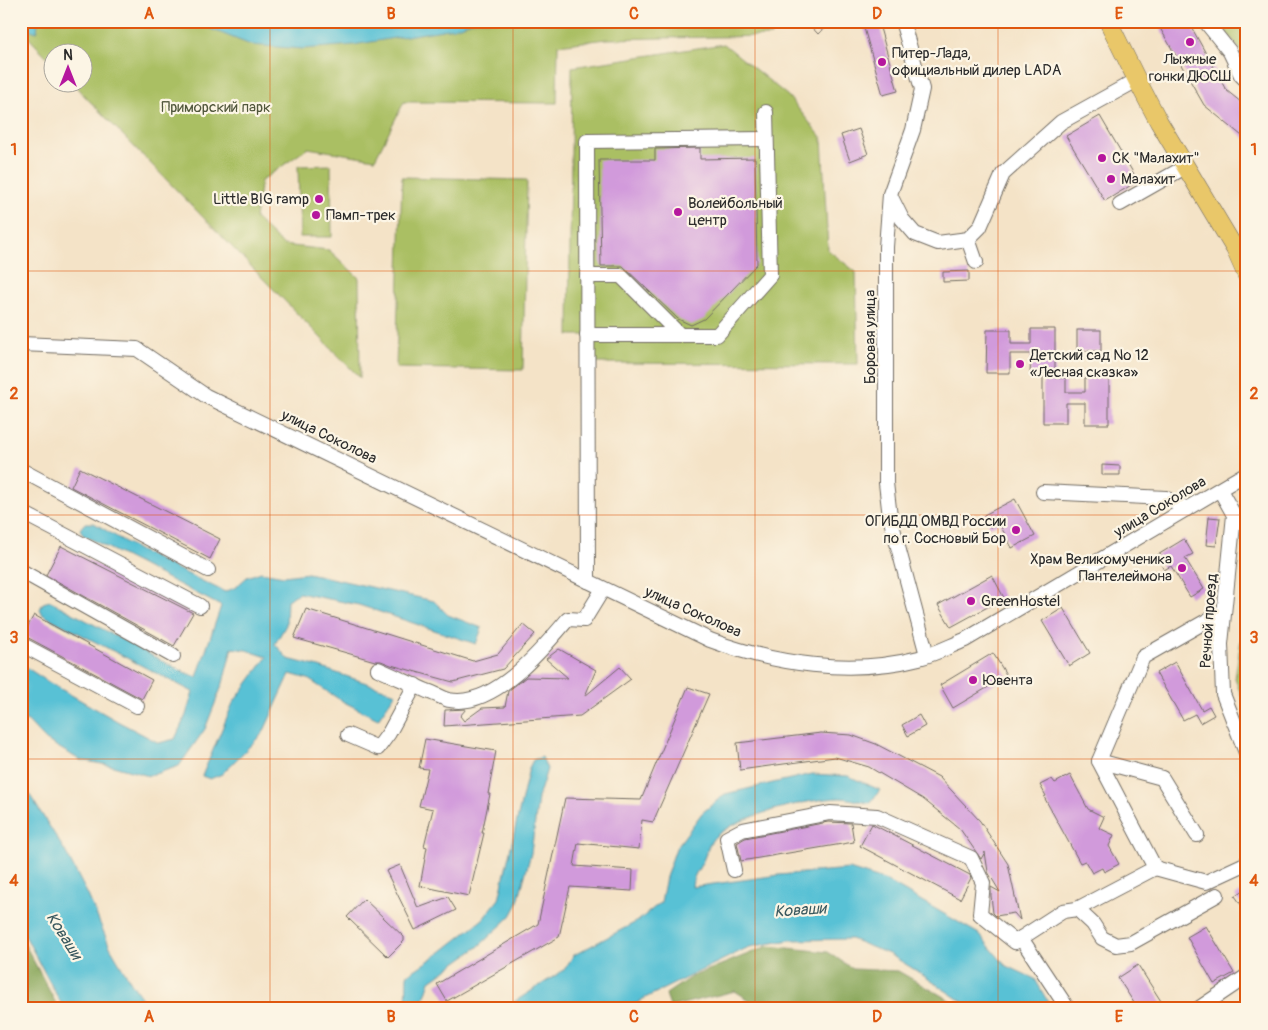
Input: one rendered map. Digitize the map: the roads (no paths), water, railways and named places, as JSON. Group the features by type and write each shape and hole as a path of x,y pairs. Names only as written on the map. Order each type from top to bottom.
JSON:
{"main road":[{"path":"1108,21 1137,80 1185,167 1243,248 1247,276"}],"street":[{"name":"Боровая улица","path":"902,21 922,90 913,130 890,194 886,247 886,483 890,517 927,655"},
{"path":"1205,21 1230,52 1241,75 1247,81"},
{"path":"890,194 902,219 915,234 938,243 968,239 980,227 1003,174 1060,122 1137,80"},
{"path":"587,335 717,334 770,275 766,112"},
{"path":"588,581 587,141 766,139"},
{"path":"1120,204 1185,167"},
{"path":"968,239 976,262"},
{"path":"587,276 621,276 680,334"},
{"name":"улица Соколова","path":"21,344 137,349 206,396 603,589 710,640 736,650 785,662 828,666 885,664 927,655 965,640 1247,473"},
{"path":"21,470 208,570"},
{"name":"Речной проезд","path":"1220,490 1234,515 1221,644 1223,694 1247,755"},
{"path":"1043,492 1166,498 1187,509"},
{"path":"21,512 200,606"},
{"path":"22,573 173,656"},
{"path":"378,669 449,700 470,700 499,688 553,637 568,619 584,620 603,589"},
{"path":"1099,761 1143,657 1224,611"},
{"path":"21,644 137,706"},
{"path":"348,735 378,748 389,733 416,686"},
{"path":"1099,761 1162,778 1197,835"},
{"path":"1099,761 1155,868"},
{"path":"734,870 727,838 742,830 830,813 877,816 972,858 983,883 980,914 1015,942 1063,911 1077,909 1155,868 1206,882 1247,863"},
{"path":"1077,909 1093,924 1102,938 1116,945 1132,943 1218,895"},
{"path":"1021,938 1068,1009"},
{"path":"1198,1009 1247,976"}],"water":[{"path":"21,21 38,21 37,32 21,27"},
{"path":"200,21 474,21 454,28 353,45 303,49 251,45 208,28"},
{"path":"85,523 94,523 140,551 225,592 236,587 247,577 261,572 284,576 308,573 434,601 448,615 482,628 476,644 359,605 299,593 287,600 286,625 275,644 288,659 319,667 396,693 378,719 342,701 308,679 290,674 263,733 222,774 210,779 202,776 233,703 267,657 246,650 232,648 223,683 205,729 179,766 149,776 113,766 80,760 46,740 28,721 21,718 21,664 50,683 159,743 175,739 186,715 193,692 43,615 40,609 43,603 50,601 179,670 197,677 221,606 83,535 80,529"},
{"path":"542,757 547,769 538,798 531,853 517,905 511,916 478,947 430,981 424,999 425,1009 406,1009 407,975 437,955 483,919 499,899 529,768 533,760"},
{"name":"Коваши","path":"812,774 848,776 880,790 870,803 840,798 811,801 757,815 727,828 711,841 694,877 692,887 779,875 849,869 887,881 979,934 1005,965 1035,979 1052,1009 973,1009 889,954 851,939 790,940 749,947 643,999 629,1009 503,1009 564,970 574,955 638,921 661,902 666,877 676,848 702,813 725,794"},
{"name":"Коваши","path":"21,781 65,851 88,895 110,947 149,1009 64,1009 21,928"}],"place":[{"name":"Лыжные гонки ДЮСШ","path":"1190,42"},
{"name":"Питер-Лада, официальный дилер LADA","path":"882,62"},
{"name":"СК \"Малахит\"","path":"1102,158"},
{"name":"Малахит","path":"1111,179"},
{"name":"Little BIG ramp","path":"319,199"},
{"name":"Волейбольный центр","path":"678,212"},
{"name":"Памп-трек","path":"316,215"},
{"name":"Детский сад № 12 «Лесная сказка»","path":"1020,364"},
{"name":"ОГИБДД ОМВД России по г. Сосновый Бор","path":"1016,530"},
{"name":"Храм Великомученика Пантелеймона","path":"1182,568"},
{"name":"GreenHostel","path":"971,601"},
{"name":"Ювента","path":"973,680"}],"park label":[{"name":"Приморский парк","path":"216,107"}]}
